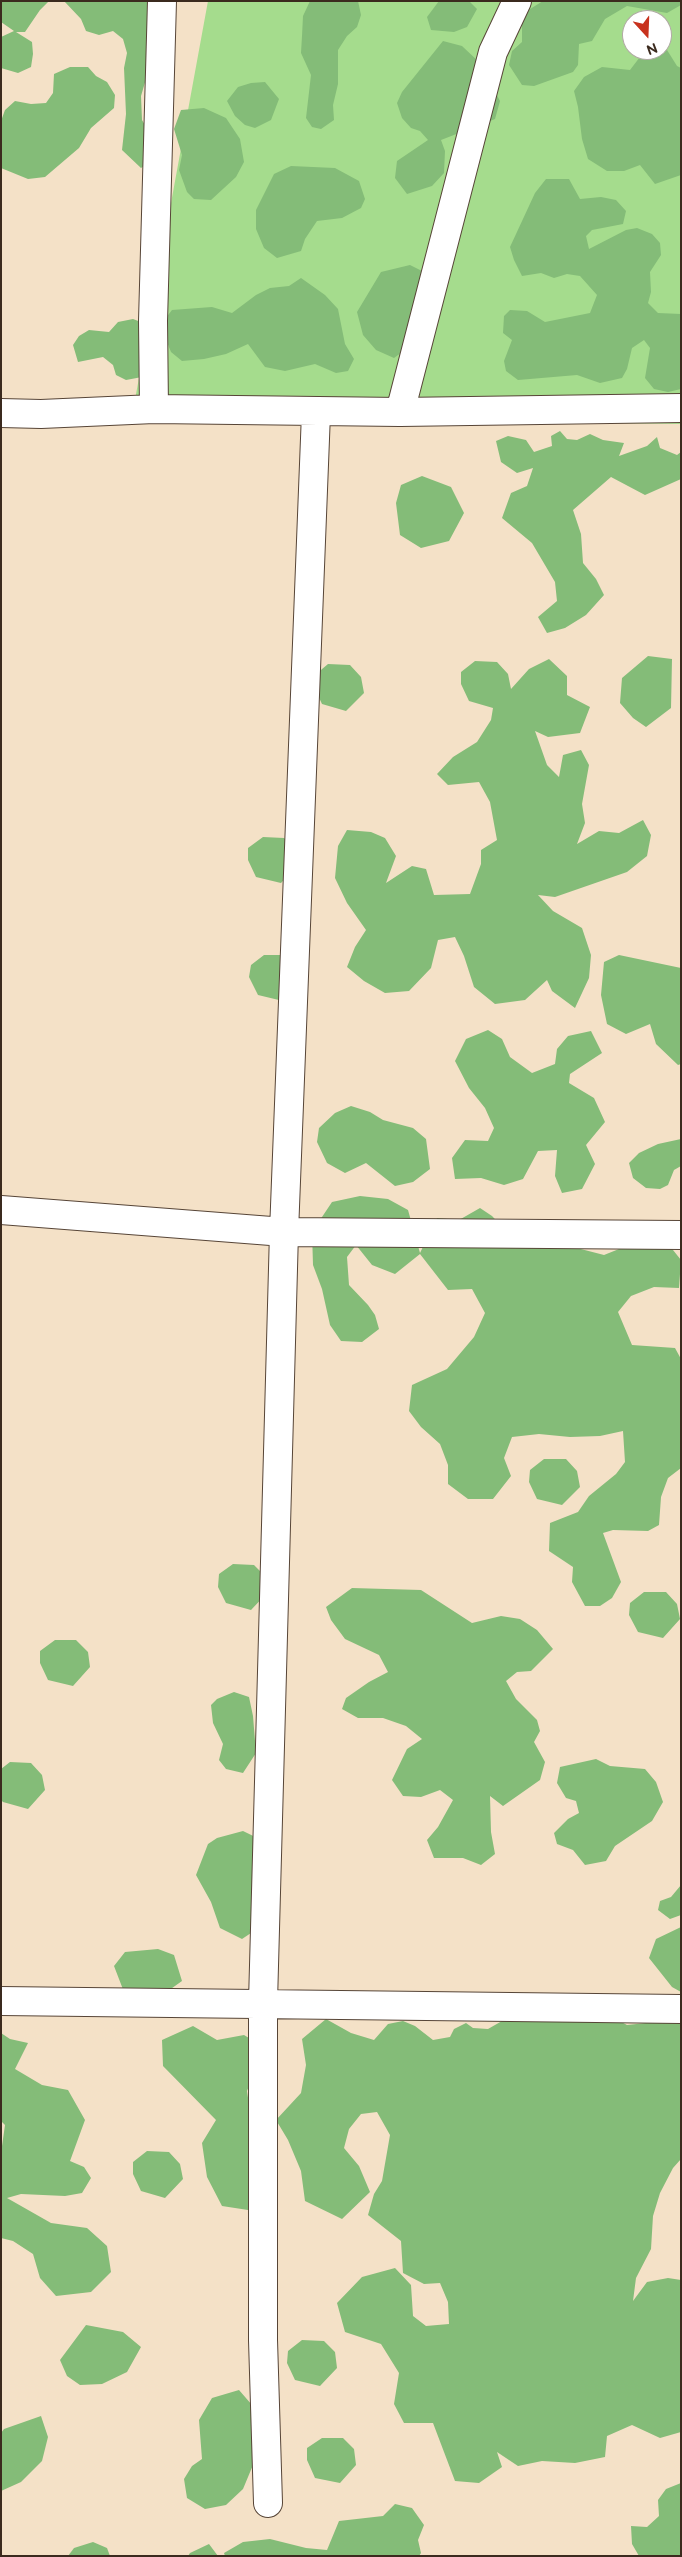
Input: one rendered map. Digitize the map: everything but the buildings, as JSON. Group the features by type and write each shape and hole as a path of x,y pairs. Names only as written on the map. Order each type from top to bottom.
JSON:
{"street":[{"path":"154,409 153,321 162,1"},
{"path":"400,412 493,52 517,1"},
{"path":"1,413 41,414 154,409 400,412 681,408"},
{"path":"268,2503 263,2340 263,2002 284,1232 316,412"},
{"path":"1,1210 284,1232 681,1234"},
{"path":"1,2001 263,2002 681,2009"}],"green space":[{"path":"1,1 49,1 40,10 25,32 16,32 32,42 33,54 31,67 18,73 1,68 1,37 14,31 1,22"},
{"path":"64,1 151,1 146,79 141,96 142,120 151,135 153,160 141,168 122,150 126,114 124,68 127,53 123,39 113,31 99,35 86,31 81,19"},
{"path":"208,1 681,1 681,424 132,416"},
{"path":"310,1 358,1 361,15 357,27 347,36 338,50 338,84 333,105 334,120 321,129 312,127 306,118 311,75 301,53 303,16"},
{"path":"439,1 469,1 477,9 467,27 454,32 431,30 427,17"},
{"path":"543,1 681,1 681,5 672,10 650,10 627,6 605,19 592,41 579,44 578,65 573,72 534,86 522,85 509,65 512,51 522,42 522,14"},
{"path":"443,41 462,46 479,62 500,101 495,119 441,140 445,151 444,173 432,186 407,194 395,178 397,161 428,140 420,131 411,128 402,118 397,103 402,92"},
{"path":"672,58 677,66 681,68 681,175 655,184 640,165 624,171 607,171 588,159 582,139 574,91 584,77 602,67 630,70 638,60 672,60"},
{"path":"70,67 88,67 96,76 107,82 115,95 114,108 91,128 79,148 45,177 28,179 1,168 1,121 5,110 15,101 31,104 46,103 53,93 54,74"},
{"path":"265,82 279,99 271,120 255,128 245,125 235,116 227,101 238,87 251,83"},
{"path":"204,108 226,118 240,139 244,162 236,177 211,200 194,199 187,192 179,170 182,155 174,129 181,110"},
{"path":"291,166 335,168 359,181 365,199 361,208 342,218 317,221 305,239 301,251 277,258 264,248 256,229 256,210 274,174"},
{"path":"546,179 569,179 580,199 601,197 616,200 626,211 623,224 592,230 586,236 589,249 626,230 637,228 652,234 660,243 661,255 650,272 651,292 648,303 658,313 681,314 681,389 668,392 654,389 645,378 650,348 644,340 632,348 627,369 622,378 600,383 577,375 518,380 506,371 504,361 512,340 503,333 504,316 510,310 527,311 545,322 590,313 597,295 580,276 567,274 554,278 541,273 522,276 514,260 510,247 535,193"},
{"path":"410,265 428,274 416,342 394,358 376,350 363,335 357,312 381,272"},
{"path":"301,278 325,295 338,309 345,344 354,359 348,371 336,373 315,364 285,371 265,367 248,344 226,354 204,359 182,361 171,352 163,332 162,323 172,310 212,307 232,313 256,295 270,288 289,286"},
{"path":"133,319 146,324 142,377 126,380 116,375 113,365 103,357 78,362 73,345 79,336 89,330 109,332 118,322"},
{"path":"560,431 567,439 577,440 590,434 603,440 624,443 619,456 647,446 657,437 660,448 677,455 681,452 681,479 645,495 611,477 573,510 581,534 583,563 596,579 604,595 586,615 565,628 547,633 538,617 557,601 555,582 532,543 502,518 511,493 527,486 533,468 517,473 501,462 496,441 508,436 526,440 534,452 552,446 551,436"},
{"path":"422,476 451,487 464,513 449,541 421,548 400,535 396,503 401,485"},
{"path":"648,656 672,659 671,708 646,727 633,718 620,703 622,678"},
{"path":"549,659 567,676 567,695 590,707 580,733 548,737 535,731 547,765 559,777 563,755 581,750 589,765 582,804 585,823 577,844 599,831 619,833 643,820 651,835 647,856 627,872 555,897 538,895 553,911 582,928 591,955 589,978 575,1008 552,991 547,980 525,1000 495,1004 474,987 464,956 455,937 438,940 431,968 409,991 385,993 364,981 347,967 355,947 366,930 347,903 335,878 338,846 347,830 371,832 385,838 396,856 386,883 412,866 426,869 434,895 470,894 481,864 481,850 497,840 490,802 479,782 448,785 437,774 453,757 477,742 491,720 493,708 469,701 461,684 461,672 475,661 497,662 508,674 511,689 529,669"},
{"path":"328,664 350,665 361,677 364,693 346,711 322,704 314,687 315,675"},
{"path":"263,837 284,838 296,849 298,865 281,883 256,877 248,860 248,848"},
{"path":"264,955 286,955 283,1001 258,995 249,977 251,965"},
{"path":"619,955 681,968 681,1064 678,1065 656,1044 650,1024 626,1034 607,1024 601,995 604,962"},
{"path":"488,1030 502,1039 510,1057 532,1073 555,1064 557,1049 568,1036 591,1031 602,1053 570,1074 569,1083 594,1098 605,1122 586,1145 595,1164 582,1189 562,1193 555,1176 557,1150 538,1151 523,1179 504,1185 481,1178 455,1179 452,1158 465,1140 488,1141 494,1128 485,1108 469,1088 455,1061 466,1039"},
{"path":"351,1106 370,1112 383,1120 413,1128 426,1139 430,1169 413,1182 395,1186 366,1163 345,1173 327,1163 317,1142 319,1128 335,1113"},
{"path":"681,1139 681,1166 674,1170 668,1185 660,1189 646,1188 633,1178 629,1163 639,1153 658,1144"},
{"path":"360,1196 388,1199 408,1210 420,1253 437,1218 459,1220 480,1208 492,1216 521,1246 573,1247 604,1255 619,1249 632,1235 661,1235 681,1260 679,1288 654,1287 631,1296 618,1312 632,1345 675,1348 681,1359 681,1468 668,1478 661,1497 659,1525 648,1531 613,1530 603,1533 621,1582 612,1598 600,1606 585,1606 572,1582 573,1567 549,1551 550,1523 578,1512 589,1496 616,1474 625,1462 623,1431 600,1436 570,1437 539,1434 512,1437 504,1458 511,1476 493,1499 468,1499 448,1484 448,1465 440,1444 421,1427 409,1411 412,1385 447,1369 474,1337 485,1313 472,1289 448,1290 420,1254 395,1274 372,1265 356,1245 347,1257 349,1285 375,1315 379,1329 362,1342 341,1341 330,1325 322,1289 313,1265 312,1232 332,1202"},
{"path":"544,1459 566,1459 577,1471 580,1487 562,1505 537,1499 529,1482 530,1470"},
{"path":"233,1564 254,1565 265,1576 268,1592 251,1610 226,1603 218,1587 219,1574"},
{"path":"352,1588 421,1590 472,1623 501,1616 520,1619 537,1630 553,1649 531,1671 517,1672 506,1681 516,1699 537,1720 540,1731 534,1742 545,1762 540,1780 503,1806 490,1796 491,1832 495,1854 481,1865 463,1858 434,1858 427,1840 438,1827 453,1800 440,1790 421,1797 403,1796 392,1780 407,1749 422,1739 406,1726 383,1718 358,1718 342,1709 346,1698 388,1672 379,1655 345,1639 331,1620 326,1607"},
{"path":"644,1592 666,1592 677,1604 680,1619 663,1638 638,1632 629,1615 630,1603"},
{"path":"55,1640 76,1640 88,1652 90,1667 73,1686 48,1680 40,1663 40,1651"},
{"path":"234,1692 249,1697 253,1716 256,1753 243,1773 226,1769 219,1760 223,1744 213,1723 211,1705 217,1699"},
{"path":"596,1759 610,1766 645,1769 656,1782 663,1802 652,1821 615,1846 606,1861 585,1865 573,1850 557,1844 554,1833 568,1819 579,1813 576,1801 566,1798 557,1783 560,1767"},
{"path":"10,1762 31,1763 42,1775 45,1790 28,1809 1,1800 1,1769"},
{"path":"243,1831 278,1848 280,1879 254,1931 242,1939 220,1928 211,1902 196,1875 208,1844 217,1838"},
{"path":"681,1885 681,1915 670,1919 658,1910 660,1901 671,1897"},
{"path":"681,1927 681,1992 672,1987 649,1958 656,1939"},
{"path":"158,1949 174,1955 182,1981 151,2003 124,1992 114,1966 125,1952"},
{"path":"669,2013 681,2013 681,2159 673,2168 660,2193 653,2216 651,2249 636,2278 633,2301 647,2282 668,2278 681,2280 681,2432 660,2438 632,2425 607,2436 605,2457 575,2463 542,2461 518,2466 497,2452 502,2467 479,2483 455,2481 433,2423 404,2423 394,2404 399,2373 381,2344 345,2332 337,2303 362,2277 395,2268 411,2285 413,2316 426,2326 449,2324 448,2302 440,2283 424,2284 403,2273 401,2241 368,2215 374,2194 382,2181 390,2135 377,2112 361,2114 349,2129 344,2148 359,2166 370,2192 342,2219 305,2201 301,2171 288,2140 276,2120 301,2093 306,2065 302,2039 326,2019 351,2033 374,2040 388,2024 403,2021 415,2026 433,2040 450,2037 454,2029 466,2023 473,2028 488,2029 502,2021 524,2018 610,2016 627,2025 646,2023"},
{"path":"193,2026 217,2040 244,2035 254,2041 261,2056 247,2091 262,2192 248,2210 222,2206 207,2177 202,2143 216,2120 163,2066 162,2040"},
{"path":"1,2033 10,2039 28,2043 15,2069 42,2085 68,2090 85,2120 70,2161 84,2167 91,2178 82,2193 65,2196 21,2194 7,2198 51,2223 87,2228 107,2246 111,2272 91,2292 56,2296 40,2278 33,2254 13,2241 1,2238 1,2153 5,2125 1,2121"},
{"path":"147,2151 169,2152 180,2164 183,2179 165,2198 141,2191 133,2174 133,2162"},
{"path":"86,2325 123,2332 141,2347 127,2372 102,2384 80,2385 67,2376 60,2360"},
{"path":"302,2340 324,2341 335,2352 337,2368 320,2386 295,2380 287,2363 288,2351"},
{"path":"239,2390 265,2420 272,2441 253,2465 243,2489 226,2505 205,2509 187,2498 184,2479 192,2466 202,2459 199,2420 212,2398"},
{"path":"41,2416 48,2437 42,2461 21,2482 1,2491 1,2433 4,2429"},
{"path":"322,2438 343,2438 354,2449 356,2465 340,2483 315,2478 307,2460 307,2448"},
{"path":"681,2483 681,2556 639,2556 632,2544 631,2526 647,2527 659,2516 658,2500 666,2489"},
{"path":"395,2504 412,2508 424,2525 418,2540 421,2553 419,2556 225,2556 224,2553 243,2542 270,2539 306,2548 327,2550 339,2521 383,2516"},
{"path":"93,2542 107,2548 110,2556 68,2556 74,2548"},
{"path":"209,2544 218,2556 188,2556 190,2553"}]}
